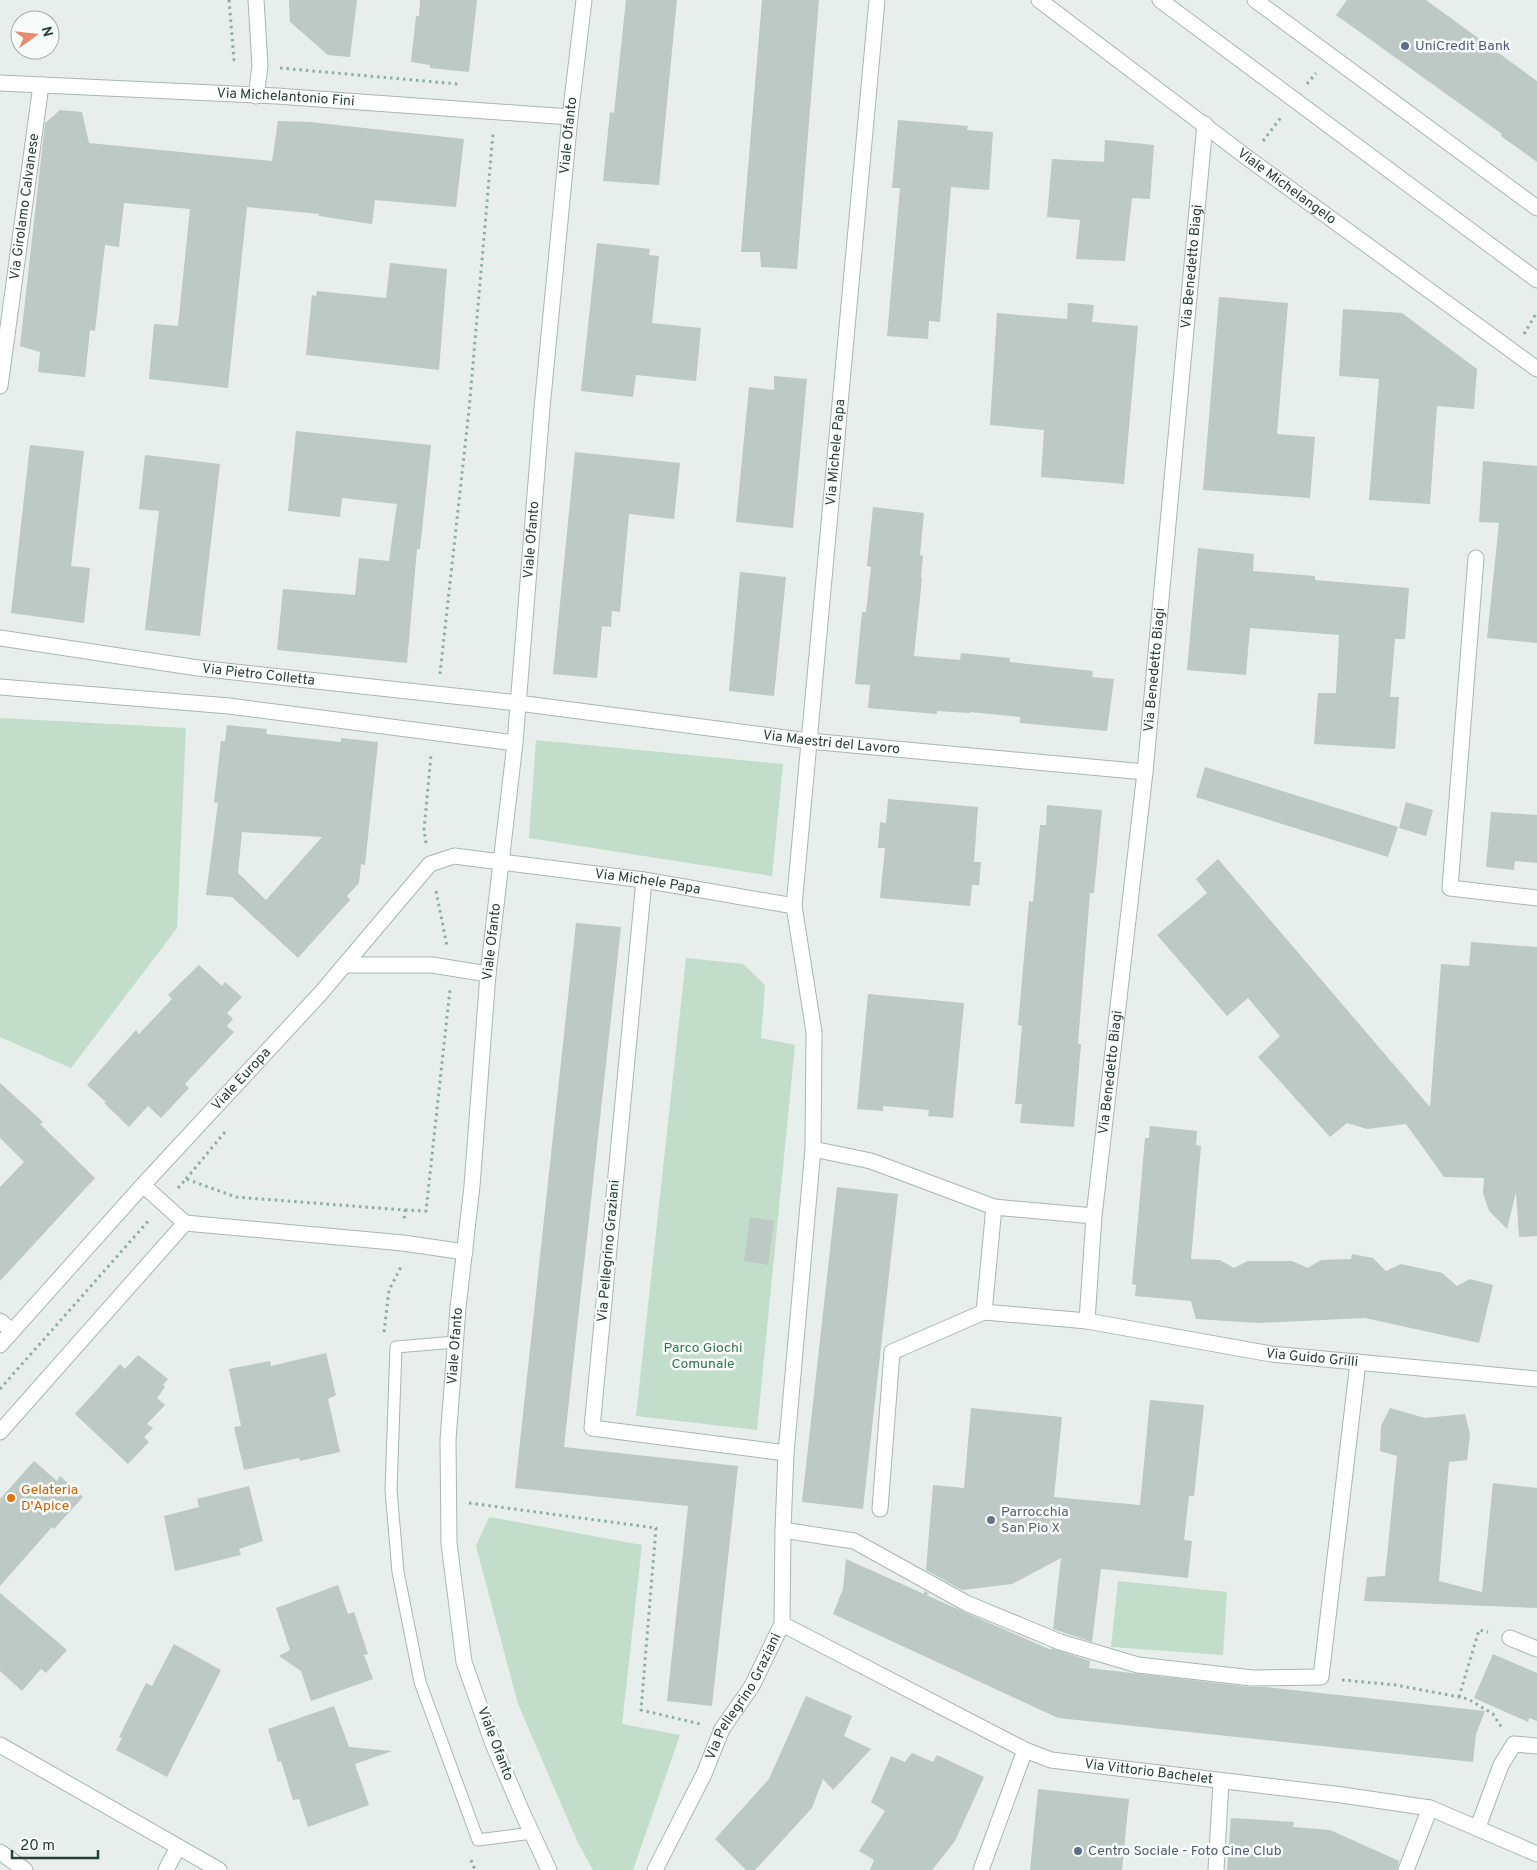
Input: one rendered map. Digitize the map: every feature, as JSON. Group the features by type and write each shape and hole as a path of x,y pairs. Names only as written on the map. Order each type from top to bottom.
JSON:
{"street":[{"path":"256,0 260,66 256,96"},
{"name":"Viale Ofanto","path":"549,1870 494,1744 464,1662 449,1543 448,1440 455,1342 472,1186 488,974 515,743 541,418 570,117 584,0"},
{"name":"Via Michele Papa","path":"813,1149 814,1032 794,906 877,0"},
{"name":"Viale Michelangelo","path":"1039,0 1249,159 1537,369"},
{"path":"1160,0 1537,280"},
{"path":"1265,2 1537,208"},
{"name":"Via Michelantonio Fini","path":"0,83 256,96 570,117"},
{"name":"Via Girolamo Calvanese","path":"0,386 41,85"},
{"name":"Via Benedetto Biagi","path":"1087,1321 1094,1216 1145,772 1205,124"},
{"path":"1476,558 1450,888 1537,898"},
{"name":"Via Pietro Colletta","path":"0,638 198,668 518,703"},
{"path":"0,687 229,706 434,731 515,743"},
{"name":"Via Maestri del Lavoro","path":"518,703 809,741 1145,772"},
{"path":"430,864 454,856 501,862"},
{"name":"Via Michele Papa","path":"501,862 644,880 794,906"},
{"name":"Viale Europa","path":"0,1345 346,965 430,864"},
{"name":"Via Pellegrino Graziani","path":"644,880 592,1428 786,1453"},
{"path":"346,965 432,965 488,974"},
{"path":"813,1149 871,1162 994,1207 1094,1216"},
{"name":"Via Pellegrino Graziani","path":"657,1870 704,1774 722,1729 752,1686 782,1624 786,1453 813,1149"},
{"path":"143,1186 184,1222 403,1243 465,1252"},
{"path":"880,1509 892,1352 984,1312 994,1207"},
{"path":"0,1432 184,1222"},
{"name":"Via Guido Grilli","path":"984,1312 1087,1321 1270,1354 1537,1379"},
{"path":"0,1321 12,1331"},
{"path":"783,1530 854,1541 966,1603 1060,1642 1138,1665 1252,1678 1321,1677 1358,1362"},
{"name":"Via Vittorio Bachelet","path":"782,1624 1025,1750 1051,1760 1221,1782 1342,1795 1430,1808 1478,1827 1537,1854"},
{"path":"1510,1638 1537,1649"},
{"path":"1478,1827 1501,1765 1514,1744 1537,1746"},
{"path":"0,1745 219,1870"},
{"path":"981,1870 1025,1750"},
{"path":"1216,1870 1221,1782"},
{"path":"1406,1870 1430,1808"},
{"path":"166,1870 178,1847"},
{"path":"0,1852 25,1870"}],"lane":[{"path":"455,1342 396,1347 391,1490 398,1572 420,1682 478,1840 532,1833"}],"path":[{"path":"229,0 234,60 260,66 461,84"},
{"path":"437,694 469,410 495,112"},
{"path":"405,1210 426,1211 452,969 424,830 434,731"},
{"path":"0,1389 186,1178 195,1183"},
{"path":"448,1500 656,1528 641,1710 722,1729"},
{"path":"1459,1697 1479,1630 1510,1638"},
{"path":"1321,1677 1396,1685 1468,1699 1493,1714 1514,1744"}],"green space":[{"path":"0,718 186,728 177,928 71,1068 0,1037"},
{"path":"536,740 783,764 772,876 529,838"},
{"name":"Parco Giochi Comunale","path":"686,958 743,964 765,985 761,1038 795,1045 757,1430 636,1416"},
{"path":"489,1517 642,1545 622,1724 680,1735 633,1870 593,1870 578,1843 518,1704 476,1546"},
{"path":"1118,1581 1227,1592 1223,1655 1111,1647"}],"building":[{"path":"289,0 357,0 350,57 328,55 290,22"},
{"path":"420,0 477,0 469,72 430,68 430,65 411,62 416,16 419,16"},
{"path":"626,0 677,0 659,185 603,181 610,112 614,113"},
{"path":"762,0 819,0 797,269 761,267 760,252 741,252"},
{"path":"1347,0 1426,0 1537,81 1537,162 1501,136 1502,134 1336,15"},
{"path":"60,110 82,112 89,143 272,161 278,121 310,122 464,139 456,207 375,200 372,224 319,216 319,214 247,207 228,388 149,379 154,324 178,326 190,209 124,203 119,247 105,245 95,331 90,330 85,377 38,372 40,352 20,346 45,123"},
{"path":"898,120 968,126 967,130 993,132 989,190 951,187 940,322 929,321 928,339 887,336 900,188 892,188"},
{"path":"1105,140 1154,145 1150,199 1132,198 1125,261 1076,259 1080,220 1047,217 1052,159 1104,162"},
{"path":"597,243 650,249 649,255 659,256 652,323 701,328 696,381 636,375 633,397 581,391"},
{"path":"390,263 447,269 439,370 306,355 312,295 316,296 317,291 386,298"},
{"path":"1219,297 1288,303 1277,434 1315,437 1310,498 1203,490"},
{"path":"1068,303 1094,305 1092,322 1138,326 1124,484 1041,477 1044,430 990,425 997,313 1067,319"},
{"path":"1343,309 1402,313 1477,369 1474,409 1437,406 1430,504 1369,500 1379,379 1339,376"},
{"path":"774,376 807,379 793,528 736,522 749,387 774,390"},
{"path":"296,431 431,445 420,549 417,549 407,663 277,650 283,589 355,595 359,558 389,561 397,504 342,498 340,517 288,511"},
{"path":"30,445 84,451 71,566 90,568 84,623 11,613"},
{"path":"575,452 680,463 674,519 629,514 620,612 612,611 611,627 602,626 597,678 553,674"},
{"path":"145,455 220,464 200,636 145,630 159,511 139,509"},
{"path":"1483,461 1537,466 1537,643 1487,638 1499,523 1479,522"},
{"path":"873,507 924,513 920,555 923,556 922,578 914,656 960,660 961,653 1010,658 1010,662 1093,671 1092,677 1114,679 1107,731 1020,723 1020,717 970,712 937,711 937,714 868,708 870,685 855,684 862,612 866,612 871,567 867,566"},
{"path":"1198,548 1254,554 1253,571 1315,576 1315,580 1409,588 1405,639 1395,639 1390,697 1399,697 1395,749 1314,744 1318,693 1336,693 1339,635 1250,628 1246,675 1187,670"},
{"path":"740,572 786,577 774,696 729,691"},
{"path":"227,725 267,729 266,734 341,742 341,738 378,742 365,865 361,864 359,883 347,896 350,900 298,958 232,897 206,895 218,803 214,802 221,741 225,741","holes":["242,832 322,837 266,900 238,873"]},
{"path":"1205,767 1398,827 1388,857 1196,797"},
{"path":"888,799 978,807 974,862 981,862 979,885 972,885 970,906 880,898 885,848 878,848 880,822 886,823"},
{"path":"1406,802 1433,810 1426,836 1399,828"},
{"path":"1047,805 1102,810 1094,893 1090,893 1078,1044 1081,1044 1074,1127 1020,1123 1022,1104 1015,1104 1022,1026 1018,1025 1029,901 1033,902 1040,825 1046,825"},
{"path":"1491,812 1537,815 1537,863 1515,861 1514,870 1486,867"},
{"path":"1218,859 1430,1107 1441,964 1469,966 1471,942 1537,947 1537,1236 1519,1237 1516,1192 1507,1229 1489,1211 1483,1193 1484,1178 1444,1177 1406,1124 1367,1129 1347,1123 1330,1137 1258,1057 1280,1036 1248,998 1227,1016 1157,935 1207,893 1196,879"},
{"path":"576,923 621,927 564,1447 738,1466 712,1706 667,1701 688,1506 515,1488"},
{"path":"199,965 222,986 225,982 242,997 227,1013 233,1019 227,1026 234,1032 185,1084 189,1088 161,1118 148,1106 129,1127 87,1085 136,1030 139,1034 172,999 168,995"},
{"path":"868,994 964,1003 953,1118 928,1116 929,1110 883,1106 883,1111 857,1109"},
{"path":"0,1083 43,1122 40,1124 95,1178 0,1281 0,1187 24,1162 0,1138"},
{"path":"1150,1126 1197,1131 1196,1145 1201,1146 1191,1259 1220,1260 1234,1268 1248,1261 1292,1261 1308,1268 1321,1260 1351,1259 1352,1254 1373,1258 1386,1271 1401,1264 1442,1273 1457,1286 1470,1279 1493,1285 1479,1343 1365,1318 1258,1323 1196,1319 1191,1301 1135,1296 1136,1285 1132,1284 1145,1138 1149,1138"},
{"path":"837,1187 898,1194 863,1509 802,1502"},
{"path":"750,1217 774,1221 768,1265 744,1261"},
{"path":"326,1353 336,1395 328,1399 340,1452 300,1461 299,1458 244,1470 234,1427 241,1426 229,1369 270,1361 271,1366"},
{"path":"138,1355 168,1379 157,1398 165,1405 147,1424 153,1428 144,1437 149,1442 128,1464 75,1414 120,1364 125,1369"},
{"path":"1150,1400 1204,1405 1194,1496 1189,1496 1184,1540 1192,1541 1188,1578 1101,1569 1092,1642 1053,1629 1061,1558 1012,1584 962,1590 926,1570 933,1485 964,1488 971,1408 1062,1417 1054,1497 1140,1505"},
{"path":"1390,1408 1425,1418 1465,1414 1470,1434 1467,1460 1449,1462 1439,1581 1482,1592 1493,1483 1537,1488 1537,1608 1364,1601 1367,1577 1385,1576 1397,1456 1380,1451 1381,1426"},
{"path":"34,1461 57,1481 60,1476 83,1497 54,1529 52,1527 0,1586 0,1499"},
{"path":"249,1486 263,1541 239,1549 241,1555 175,1571 164,1516 199,1507 197,1499"},
{"path":"846,1559 924,1594 924,1591 930,1594 926,1595 1051,1650 1051,1648 1090,1661 1089,1668 1485,1711 1476,1734 1473,1762 1058,1718 833,1614 843,1589"},
{"path":"338,1585 348,1614 354,1612 368,1654 364,1655 373,1679 311,1701 301,1671 279,1656 290,1650 276,1608"},
{"path":"0,1593 67,1650 46,1673 41,1669 22,1691 0,1671"},
{"path":"174,1644 221,1670 167,1777 116,1750 122,1738 119,1737 146,1683 152,1686"},
{"path":"1493,1654 1537,1673 1537,1721 1529,1718 1528,1722 1474,1698"},
{"path":"806,1696 852,1716 844,1736 871,1749 833,1790 823,1779 812,1808 755,1870 746,1870 715,1839 769,1779"},
{"path":"334,1706 349,1747 392,1751 355,1764 369,1805 308,1827 299,1799 293,1800 281,1761 278,1762 268,1729"},
{"path":"912,1753 933,1762 937,1755 984,1777 955,1841 932,1870 870,1870 874,1860 859,1851 885,1811 871,1802 891,1756 905,1762"},
{"path":"1038,1789 1129,1799 1122,1870 1030,1870"},
{"path":"1231,1818 1294,1822 1293,1827 1330,1830 1399,1861 1397,1870 1227,1870"}],"place":[{"name":"UniCredit Bank","path":"1405,46"},
{"name":"Gelateria D'Apice","path":"11,1498"},
{"name":"Parrocchia San Pio X","path":"991,1520"},
{"name":"Centro Sociale - Foto Cine Club","path":"1078,1851"}]}
